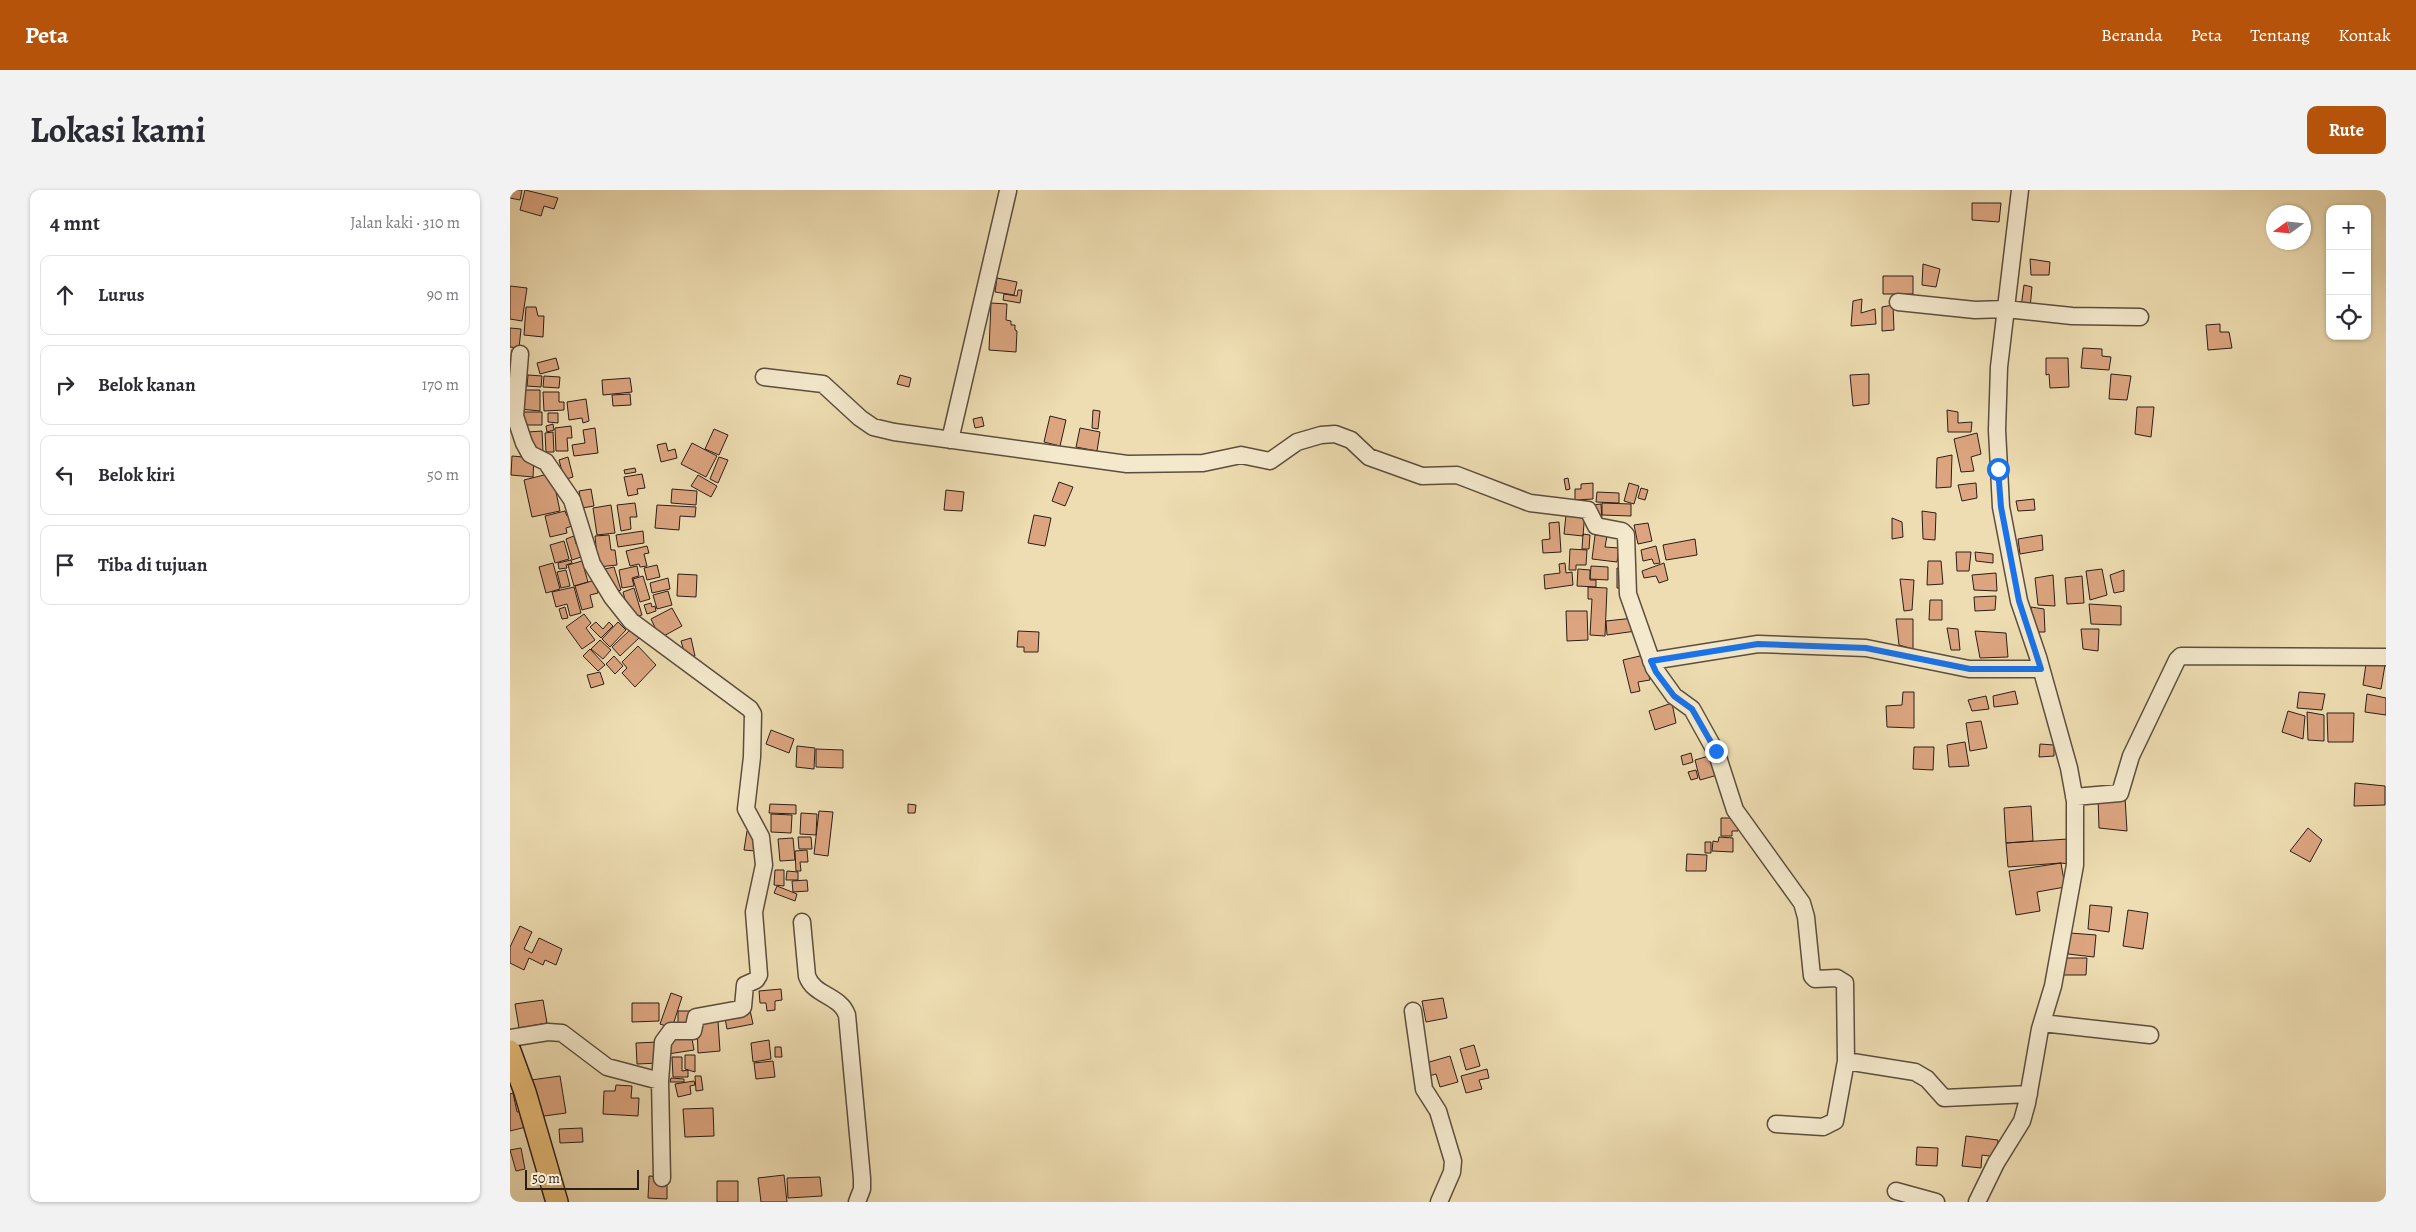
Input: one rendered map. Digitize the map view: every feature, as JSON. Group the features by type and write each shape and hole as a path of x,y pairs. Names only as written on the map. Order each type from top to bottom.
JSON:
{"main road":[{"path":"510,1051 525,1092 557,1202"}],"street":[{"path":"1977,1202 1996,1163 2022,1121 2042,1024 2053,986 2074,865 2074,796 2063,744 2019,601 2001,507 1996,430 1999,367 2020,190"},
{"path":"950,440 1008,191"},
{"path":"1898,302 2072,316 2140,318"},
{"path":"520,354 512,415 530,454 546,462 572,500 592,564 612,597 631,622 753,714 752,758 746,809 761,837 764,858 764,871 754,912 758,975 756,980 745,986 743,1007 696,1017 693,1031 671,1031 663,1042 660,1081 662,1178"},
{"path":"764,377 823,384 860,418 873,427 894,432 1127,464 1203,463 1241,454 1270,461 1297,442 1321,435 1335,434 1351,440 1369,457 1422,476 1457,476 1530,502 1588,510 1596,526 1622,531 1626,536 1628,594 1656,672 1674,696 1692,709 1717,754 1735,810 1802,904 1806,917 1812,976 1815,979 1837,978 1845,983 1846,1061 1835,1121 1823,1127 1776,1124"},
{"path":"1651,661 1758,644 1866,648 1970,669 2041,669"},
{"path":"2074,796 2120,793 2131,756 2177,660 2181,656 2386,656"},
{"path":"802,922 807,976 810,984 839,1003 847,1015 862,1178 862,1189 857,1202"},
{"path":"1413,1010 1424,1089 1438,1111 1452,1162 1452,1172 1439,1202"},
{"path":"2042,1024 2150,1034"},
{"path":"510,1038 548,1032 562,1033 607,1066 660,1081"},
{"path":"1846,1061 1915,1072 1927,1079 1944,1098 2029,1094"},
{"path":"1896,1191 1936,1202"}],"building":[{"path":"510,190 522,190 520,200 510,198"},
{"path":"525,190 558,198 554,209 544,206 541,216 520,210"},
{"path":"1972,203 2001,203 1999,222 1972,220"},
{"path":"2030,259 2050,262 2049,275 2031,275"},
{"path":"1923,264 1940,269 1936,287 1922,285"},
{"path":"1883,276 1913,276 1913,294 1883,294"},
{"path":"997,278 1017,282 1014,295 995,292"},
{"path":"2024,285 2032,287 2030,308 2021,307"},
{"path":"510,286 527,288 522,321 510,319"},
{"path":"1018,290 1022,290 1020,303 1003,300 1004,294 1017,296"},
{"path":"1862,299 1861,313 1875,309 1876,324 1851,326 1853,301"},
{"path":"991,303 1007,304 1006,320 1011,321 1011,325 1015,325 1015,330 1017,331 1016,352 989,350"},
{"path":"1893,305 1894,330 1882,331 1882,307"},
{"path":"526,307 536,307 538,316 544,316 543,337 524,335"},
{"path":"2220,324 2220,332 2229,332 2232,348 2208,350 2206,325"},
{"path":"510,328 521,329 519,348 510,347"},
{"path":"2083,348 2102,349 2102,356 2111,357 2109,370 2081,368"},
{"path":"556,358 559,369 540,374 537,363"},
{"path":"2046,358 2068,358 2069,387 2050,388 2049,374 2046,375"},
{"path":"1869,374 1869,404 1853,406 1850,375"},
{"path":"2111,374 2131,376 2127,400 2109,399"},
{"path":"528,375 542,376 541,387 527,386"},
{"path":"900,375 911,378 909,387 897,384"},
{"path":"544,376 560,377 559,388 543,387"},
{"path":"630,378 632,392 603,395 602,380"},
{"path":"520,390 540,390 540,411 520,409"},
{"path":"543,392 559,392 559,402 564,402 564,410 544,411"},
{"path":"630,394 631,405 613,406 612,395"},
{"path":"586,399 589,421 583,423 582,418 569,420 567,402"},
{"path":"2137,407 2154,407 2151,437 2135,434"},
{"path":"1093,410 1100,411 1098,429 1092,428"},
{"path":"1947,410 1958,412 1958,423 1972,422 1971,432 1948,432"},
{"path":"521,412 542,412 542,425 521,425"},
{"path":"548,413 558,413 558,423 548,422"},
{"path":"1050,416 1066,420 1060,446 1044,442"},
{"path":"982,417 984,426 975,428 973,419"},
{"path":"553,424 554,430 547,432 546,426"},
{"path":"571,426 572,438 567,438 568,451 556,451 555,428"},
{"path":"595,428 598,453 574,456 572,445 585,443 583,430"},
{"path":"1080,428 1100,432 1097,451 1076,447"},
{"path":"714,429 728,435 719,455 705,449"},
{"path":"542,431 543,451 530,452 528,432"},
{"path":"553,432 554,452 546,452 545,433"},
{"path":"1977,433 1981,454 1971,457 1974,471 1961,472 1954,439"},
{"path":"666,443 668,451 675,449 677,458 661,462 657,445"},
{"path":"692,443 717,456 706,477 681,464"},
{"path":"1952,455 1951,487 1936,488 1937,458"},
{"path":"512,456 534,458 533,477 511,475"},
{"path":"568,457 573,477 560,481 562,471 559,460"},
{"path":"719,457 728,460 718,483 710,479"},
{"path":"635,468 636,472 625,474 624,470"},
{"path":"552,473 560,511 532,517 524,480"},
{"path":"642,474 645,488 637,489 638,494 628,496 624,477"},
{"path":"698,475 717,486 711,497 691,486"},
{"path":"1568,478 1570,489 1566,490 1564,479"},
{"path":"1059,482 1073,487 1065,506 1052,501"},
{"path":"1593,483 1593,499 1575,500 1575,489 1581,489 1581,484"},
{"path":"1629,483 1639,486 1634,504 1624,501"},
{"path":"1976,483 1977,498 1962,501 1958,485"},
{"path":"1641,488 1648,490 1645,500 1638,498"},
{"path":"591,489 594,506 582,508 579,491"},
{"path":"672,489 697,491 696,505 671,503"},
{"path":"946,490 964,492 962,511 944,510"},
{"path":"1597,492 1619,493 1619,503 1596,502"},
{"path":"2034,499 2035,510 2018,511 2016,501"},
{"path":"635,503 637,517 630,517 631,529 621,531 617,505"},
{"path":"1602,503 1631,504 1631,516 1602,515"},
{"path":"1601,504 1602,519 1594,519 1593,505"},
{"path":"611,505 615,533 597,535 593,508"},
{"path":"657,505 696,507 695,517 680,516 679,530 655,528"},
{"path":"1585,510 1583,536 1564,534 1566,515"},
{"path":"565,511 567,516 573,515 575,525 566,528 567,533 550,537 545,516"},
{"path":"1922,511 1936,513 1935,540 1923,539"},
{"path":"1034,515 1051,518 1045,546 1028,543"},
{"path":"1892,518 1902,522 1903,537 1892,539"},
{"path":"1559,522 1561,552 1543,553 1542,540 1550,539 1549,523"},
{"path":"1648,523 1652,541 1638,544 1634,525"},
{"path":"643,531 644,543 618,547 616,535"},
{"path":"1583,534 1590,535 1589,549 1582,549"},
{"path":"609,535 611,550 615,550 617,565 598,567 595,536"},
{"path":"1595,535 1607,536 1605,547 1619,548 1617,562 1592,559"},
{"path":"2042,535 2043,550 2020,554 2018,539"},
{"path":"574,536 576,544 581,542 581,557 572,560 566,539"},
{"path":"1695,539 1697,555 1666,560 1663,545"},
{"path":"564,541 569,559 555,563 550,545"},
{"path":"647,546 649,553 644,554 647,566 640,567 639,564 630,566 626,551"},
{"path":"1656,546 1660,563 1654,564 1652,559 1643,561 1641,550"},
{"path":"1570,549 1587,550 1586,565 1576,565 1576,570 1569,570"},
{"path":"1956,552 1971,552 1969,571 1957,571"},
{"path":"1975,552 1993,554 1993,563 1976,561"},
{"path":"571,560 572,563 566,565 567,568 559,569 558,563"},
{"path":"582,561 588,582 574,586 568,565"},
{"path":"1928,561 1941,561 1943,584 1927,585"},
{"path":"553,563 560,589 546,593 539,567"},
{"path":"1565,563 1566,573 1572,572 1573,585 1545,589 1544,575 1560,573 1559,564"},
{"path":"1664,563 1668,580 1659,583 1656,576 1644,578 1642,571"},
{"path":"657,565 660,577 647,580 644,568"},
{"path":"637,566 639,576 632,578 634,586 622,588 619,570"},
{"path":"1591,566 1608,567 1608,580 1590,579"},
{"path":"614,567 621,590 612,593 605,569"},
{"path":"1617,568 1627,568 1627,588 1617,588"},
{"path":"1578,569 1590,570 1590,580 1596,580 1596,587 1577,586"},
{"path":"2102,569 2107,595 2090,600 2086,571"},
{"path":"566,570 570,586 561,588 557,572"},
{"path":"2124,570 2124,591 2114,593 2110,575"},
{"path":"1996,573 1997,591 1974,590 1972,575"},
{"path":"678,574 697,575 696,597 677,596"},
{"path":"2053,575 2055,606 2038,605 2035,578"},
{"path":"643,576 650,599 640,602 633,579"},
{"path":"2082,576 2084,603 2067,604 2065,578"},
{"path":"668,578 670,589 652,593 650,583"},
{"path":"1900,579 1914,580 1912,610 1904,611"},
{"path":"595,580 598,593 590,595 593,607 582,610 575,586"},
{"path":"574,587 581,613 570,616 567,604 556,607 552,592"},
{"path":"1588,587 1607,588 1605,636 1590,635 1592,599 1588,599"},
{"path":"634,588 642,615 630,618 623,592"},
{"path":"668,591 672,605 657,609 653,595"},
{"path":"1996,596 1995,610 1975,611 1974,597"},
{"path":"1930,600 1942,600 1942,620 1929,620"},
{"path":"651,603 652,607 655,606 656,611 647,614 644,605"},
{"path":"2089,604 2121,606 2121,625 2091,624"},
{"path":"565,607 568,618 562,619 559,609"},
{"path":"2031,607 2044,609 2045,632 2034,632"},
{"path":"672,608 682,626 660,638 651,619"},
{"path":"1566,611 1587,611 1588,640 1567,641"},
{"path":"584,614 591,623 586,628 595,640 582,649 566,627"},
{"path":"1634,618 1636,631 1607,635 1606,621"},
{"path":"1896,619 1913,619 1913,649 1899,645"},
{"path":"596,622 603,629 609,622 613,626 601,638 590,627"},
{"path":"618,622 626,630 610,647 602,639"},
{"path":"1947,628 1958,629 1960,650 1951,650"},
{"path":"631,629 639,638 620,656 612,647"},
{"path":"2081,629 2099,629 2098,651 2083,649"},
{"path":"1018,631 1039,632 1038,652 1024,652 1024,647 1017,647"},
{"path":"1975,631 2006,633 2008,657 1980,658"},
{"path":"691,638 695,656 686,658 681,641"},
{"path":"600,640 611,650 603,659 591,649"},
{"path":"638,646 656,665 635,687 622,673 627,668 622,662"},
{"path":"590,649 605,665 598,671 583,656"},
{"path":"1644,655 1650,680 1638,682 1640,691 1631,693 1623,660"},
{"path":"614,656 623,666 615,674 606,664"},
{"path":"2366,664 2385,665 2381,689 2363,685"},
{"path":"600,672 604,684 591,688 587,675"},
{"path":"2015,691 2018,704 1994,707 1993,696"},
{"path":"1903,692 1914,692 1914,728 1887,727 1886,706 1902,705"},
{"path":"2299,692 2325,694 2322,710 2297,708"},
{"path":"2367,694 2386,698 2386,715 2365,712"},
{"path":"1986,696 1989,709 1972,711 1968,700"},
{"path":"1672,703 1676,723 1655,730 1649,711"},
{"path":"2288,711 2305,716 2303,739 2282,732"},
{"path":"2307,712 2324,715 2324,741 2308,740"},
{"path":"2327,713 2354,713 2353,742 2328,742"},
{"path":"1981,721 1987,748 1970,751 1966,723"},
{"path":"771,730 794,739 789,753 766,744"},
{"path":"1965,742 1969,766 1949,767 1947,745"},
{"path":"2040,744 2054,745 2054,756 2039,757"},
{"path":"797,746 815,748 814,769 796,767"},
{"path":"1914,747 1934,747 1933,770 1913,769"},
{"path":"816,749 843,750 843,768 816,767"},
{"path":"1691,753 1693,762 1683,765 1681,756"},
{"path":"1716,754 1721,774 1700,780 1695,760"},
{"path":"1696,770 1698,778 1691,780 1688,772"},
{"path":"2355,783 2385,786 2385,805 2354,806"},
{"path":"2098,797 2125,797 2127,831 2099,828"},
{"path":"770,804 796,805 796,814 769,813"},
{"path":"908,804 916,805 915,813 908,813"},
{"path":"2031,806 2033,841 2006,843 2004,808"},
{"path":"819,811 833,812 828,856 814,854"},
{"path":"801,813 817,814 816,835 800,834"},
{"path":"771,814 792,815 791,833 771,832"},
{"path":"1721,818 1739,818 1738,831 1732,831 1732,836 1721,836"},
{"path":"2308,828 2322,840 2310,862 2290,851"},
{"path":"747,831 758,832 755,851 744,850"},
{"path":"798,837 811,837 812,849 799,849"},
{"path":"1719,837 1733,838 1733,852 1712,851 1713,841 1718,842"},
{"path":"793,838 795,860 780,861 778,839"},
{"path":"2068,839 2069,864 2008,867 2006,843"},
{"path":"1705,842 1711,842 1711,853 1705,853"},
{"path":"807,850 808,862 800,862 801,871 796,871 795,851"},
{"path":"1687,854 1707,855 1706,871 1686,871"},
{"path":"2061,863 2065,887 2037,892 2040,911 2016,915 2009,871"},
{"path":"775,870 784,870 784,886 774,885"},
{"path":"787,871 798,872 798,880 786,880"},
{"path":"807,880 808,891 793,892 792,881"},
{"path":"777,886 797,894 795,901 774,893"},
{"path":"2090,905 2112,907 2109,932 2088,929"},
{"path":"2128,910 2148,913 2143,949 2123,946"},
{"path":"520,926 532,932 524,949 532,953 539,938 562,949 556,965 545,960 543,965 529,958 524,970 510,963 510,947"},
{"path":"2070,933 2096,935 2094,957 2068,954"},
{"path":"2064,958 2087,958 2086,975 2063,975"},
{"path":"781,989 782,1000 775,1001 775,1010 767,1011 766,1003 760,1003 759,991"},
{"path":"671,993 682,997 672,1028 660,1024"},
{"path":"1443,998 1447,1018 1426,1022 1422,1001"},
{"path":"543,1000 547,1023 519,1028 515,1004"},
{"path":"632,1003 659,1003 659,1021 632,1022"},
{"path":"750,1010 753,1024 727,1029 725,1018"},
{"path":"678,1011 690,1011 689,1028 678,1028"},
{"path":"718,1021 720,1051 698,1053 697,1023"},
{"path":"691,1033 694,1050 668,1054 666,1043 672,1037"},
{"path":"769,1040 771,1059 753,1062 751,1043"},
{"path":"658,1042 659,1063 637,1064 636,1043"},
{"path":"1474,1045 1480,1066 1466,1070 1460,1049"},
{"path":"775,1047 781,1047 782,1057 775,1057"},
{"path":"685,1055 695,1055 695,1072 685,1069"},
{"path":"1450,1056 1458,1082 1440,1087 1436,1074 1429,1076 1426,1063"},
{"path":"672,1057 682,1057 682,1071 688,1070 688,1077 673,1077"},
{"path":"773,1061 775,1077 756,1079 754,1063"},
{"path":"1487,1069 1489,1078 1479,1080 1482,1089 1466,1093 1461,1076"},
{"path":"560,1076 566,1113 537,1117 531,1080"},
{"path":"695,1076 701,1076 703,1090 696,1091"},
{"path":"671,1078 684,1079 684,1082 670,1082"},
{"path":"694,1081 695,1085 690,1086 691,1094 678,1097 675,1084"},
{"path":"616,1085 632,1086 631,1098 639,1098 638,1116 603,1114 604,1091 615,1091"},
{"path":"513,1093 517,1112 522,1111 526,1127 510,1131 510,1094"},
{"path":"713,1108 714,1136 685,1137 683,1109"},
{"path":"582,1128 583,1142 560,1143 559,1129"},
{"path":"1966,1136 1998,1140 1996,1157 1982,1155 1981,1168 1962,1166"},
{"path":"1917,1147 1938,1148 1937,1166 1916,1165"},
{"path":"521,1148 525,1169 516,1171 510,1150"},
{"path":"784,1175 787,1202 761,1202 758,1178"},
{"path":"649,1176 667,1177 667,1199 648,1198"},
{"path":"820,1177 822,1196 788,1198 787,1178"},
{"path":"717,1181 738,1181 738,1202 717,1202"}],"route":[{"path":"1716,751 1692,709 1685,702 1678,700 1674,696 1656,672 1651,661 1758,644 1866,648 1970,669 2041,669 2019,601 2001,507 1998,469"}]}
